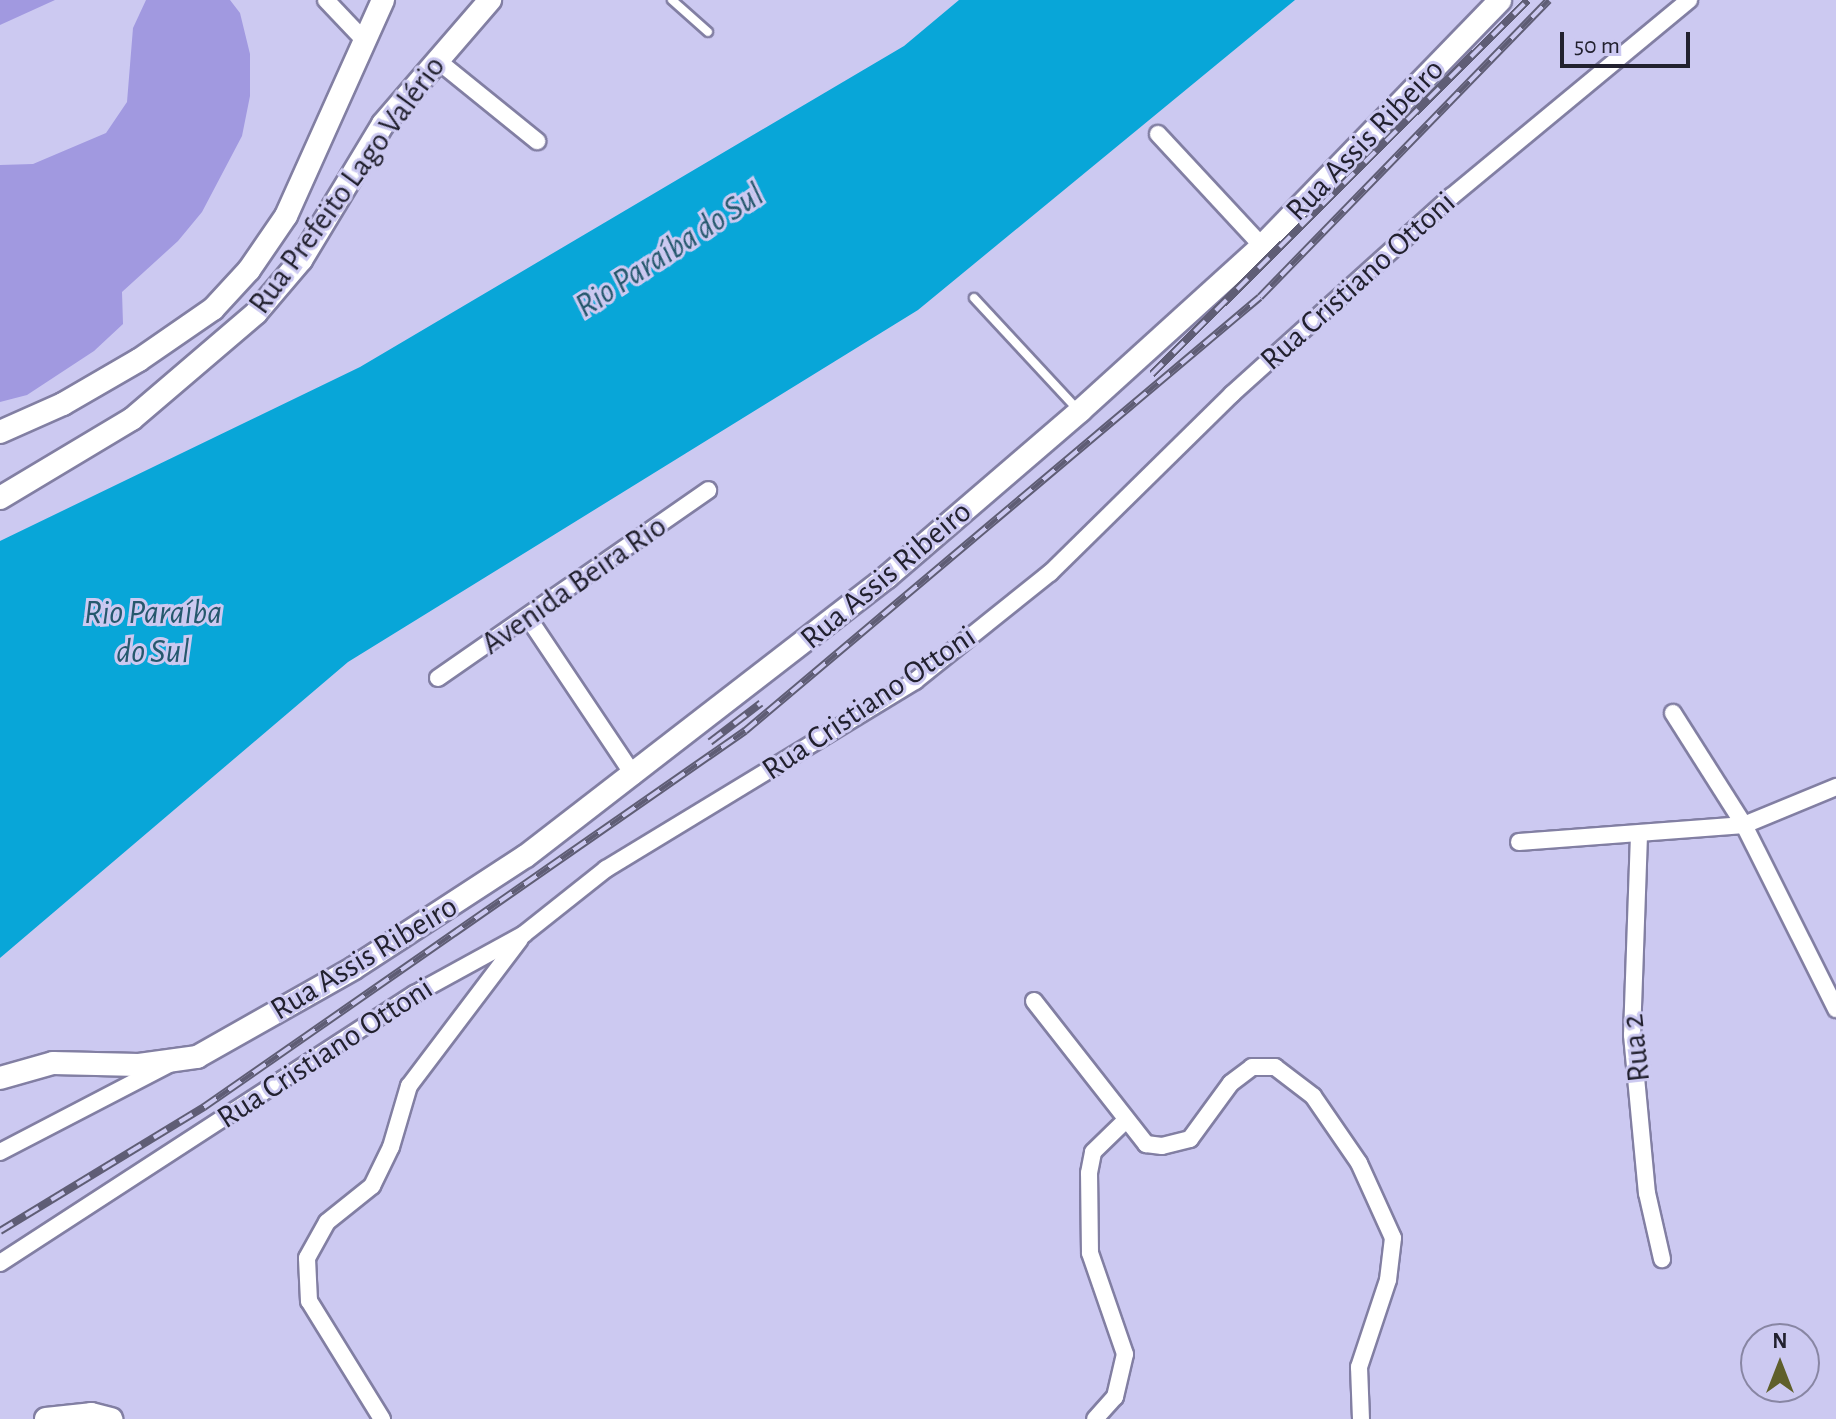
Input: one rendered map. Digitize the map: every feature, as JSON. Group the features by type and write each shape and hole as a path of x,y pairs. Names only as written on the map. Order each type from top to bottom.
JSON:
{"street":[{"path":"326,0 362,38"},
{"path":"0,432 63,404 139,360 222,300 286,216 362,38 383,0"},
{"name":"Rua Prefeito Lago Valério","path":"0,498 132,419 256,313 301,260 383,124 490,0"},
{"name":"Rua Assis Ribeiro","path":"0,1078 53,1063 174,1062 197,1057 354,968 526,856 634,776 887,577 1080,411 1262,246 1500,0"},
{"name":"Rua Cristiano Ottoni","path":"0,1263 415,994 524,934 606,869 822,742 963,645 1050,573 1232,394 1451,197 1689,0"},
{"path":"437,60 537,141"},
{"path":"1158,134 1262,246"},
{"name":"Avenida Beira Rio","path":"438,678 529,619 708,490"},
{"path":"529,619 634,776"},
{"path":"1673,713 1744,825 1836,1009"},
{"path":"1519,842 1744,825 1836,787"},
{"name":"Rua 2","path":"1639,835 1630,1009 1647,1193 1662,1259"},
{"path":"382,1419 309,1301 307,1258 327,1222 372,1186 391,1147 409,1086 524,934"},
{"path":"1034,1001 1124,1122 1154,1147 1190,1139 1240,1073 1264,1065 1288,1073 1313,1096 1359,1163 1393,1238 1388,1280 1359,1367 1361,1419"},
{"path":"0,1152 174,1062"},
{"path":"1095,1419 1115,1397 1125,1354 1090,1253 1089,1173 1093,1152 1124,1122"},
{"path":"46,1419 76,1414 111,1419"}],"lane":[{"path":"672,0 708,32"},
{"path":"974,298 1080,411"}],"shaded area":[{"path":"0,0 55,0 0,25"},
{"path":"146,0 230,0 240,13 250,54 250,96 242,136 202,212 178,241 122,292 123,324 94,351 27,395 0,402 0,165 33,164 106,133 127,102 133,28"}],"water":[{"name":"Rio Paraíba do Sul","path":"959,0 1295,0 918,310 348,662 0,958 0,541 360,367 904,46"}],"railway":[{"path":"1152,374 1528,0"},
{"path":"0,1231 204,1107 745,731 1260,297 1549,0"},
{"path":"710,742 761,703"}]}
